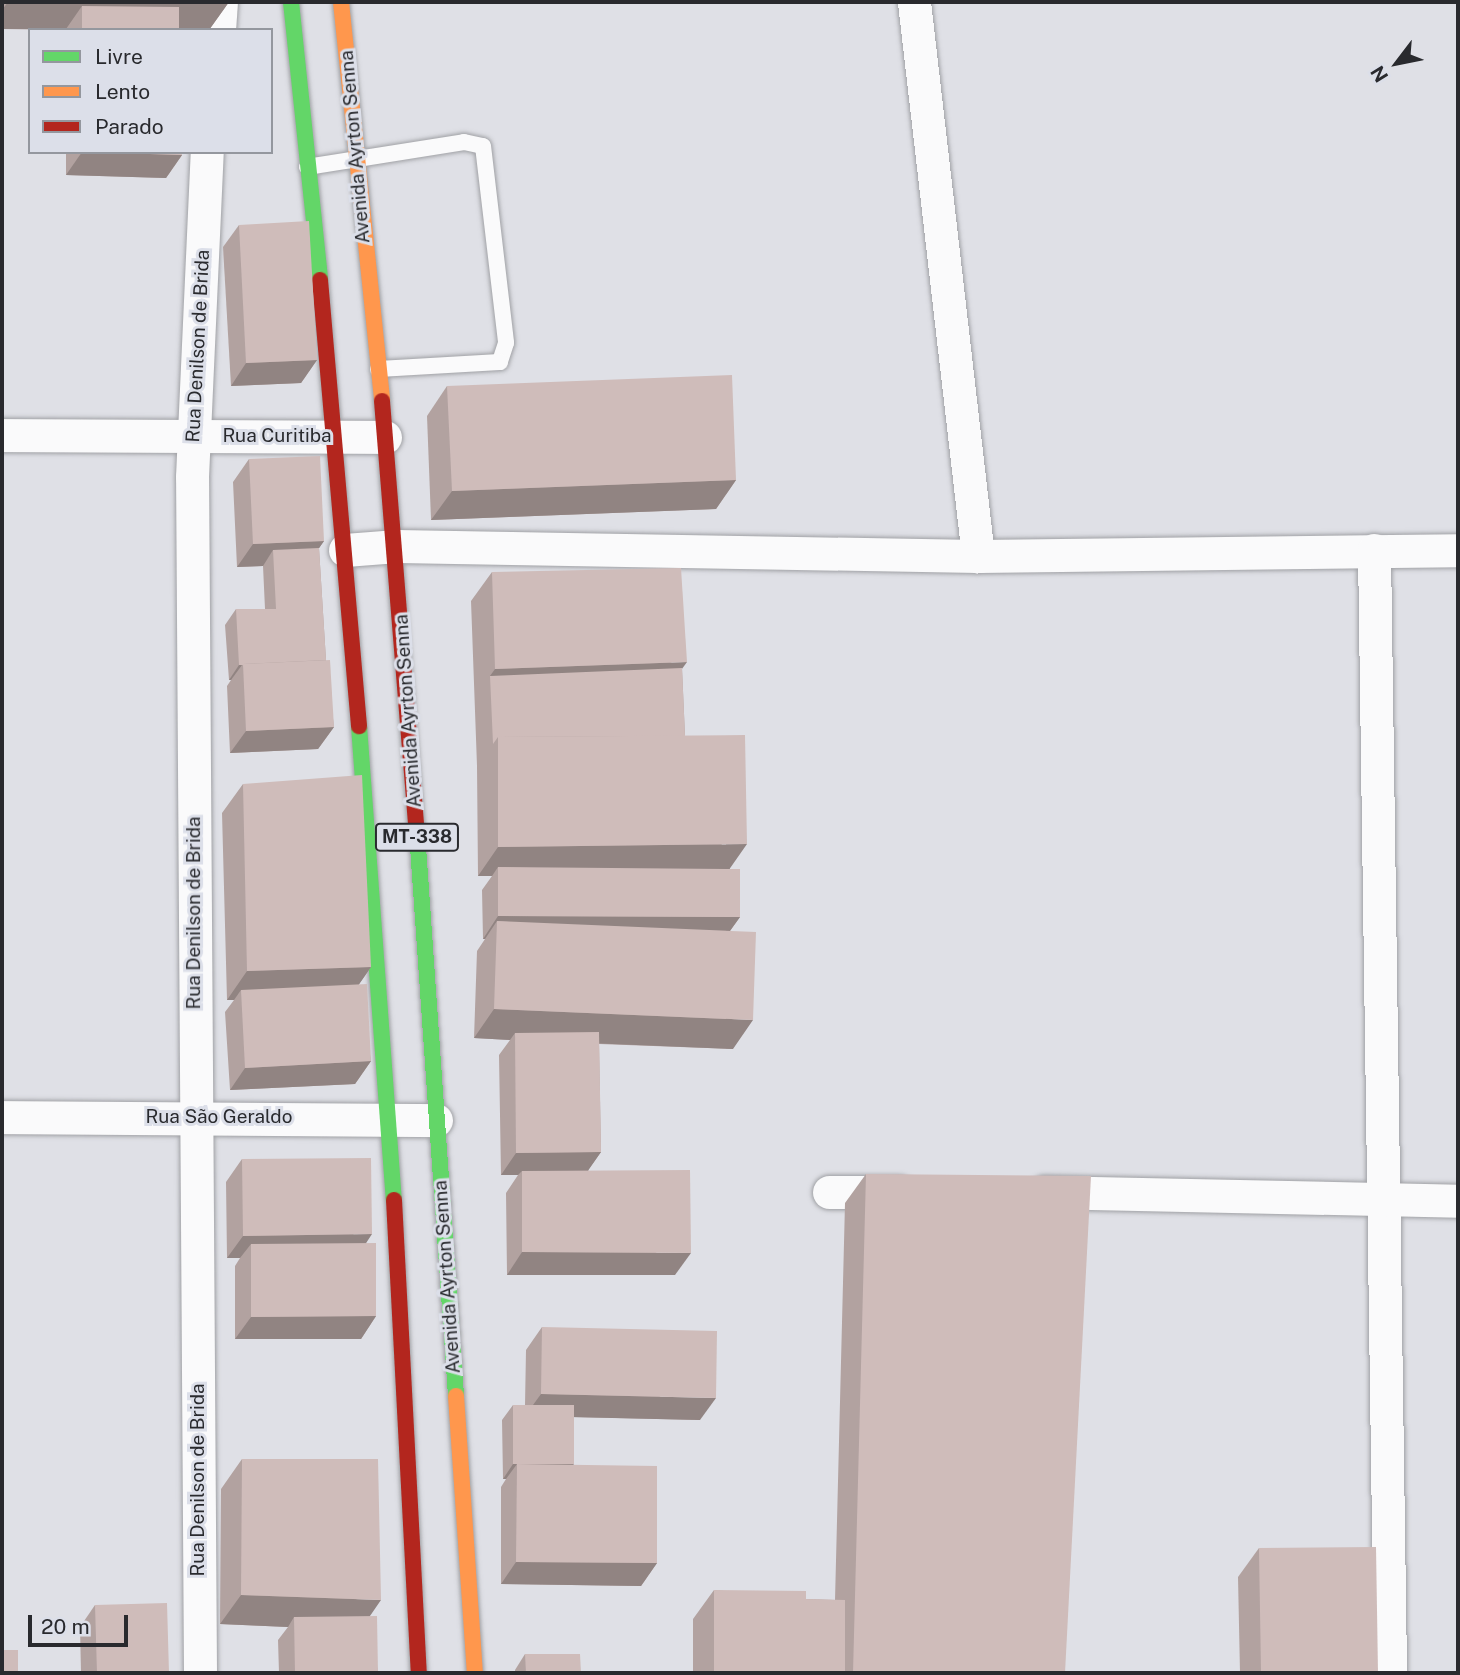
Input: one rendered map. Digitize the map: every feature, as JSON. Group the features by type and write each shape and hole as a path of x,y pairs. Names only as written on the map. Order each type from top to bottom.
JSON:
{"main road":[{"name":"MT-338","path":"291,2 336,435 390,1118 418,1531 419,1673"},
{"name":"Avenida Ayrton Senna","path":"341,2 375,369 397,546 436,1120 458,1530 475,1673"}],"street":[{"path":"219,28 221,2"},
{"path":"914,2 978,556"},
{"name":"Rua Denilson de Brida","path":"200,1673 193,437 206,154"},
{"name":"Rua Curitiba","path":"2,435 385,437"},
{"path":"345,550 397,546 978,556 1458,550"},
{"path":"1374,550 1387,1199 1390,1673"},
{"name":"Rua São Geraldo","path":"2,1117 195,1116 436,1120"},
{"path":"1013,1191 1458,1201"},
{"path":"829,1192 934,1192"}],"lane":[{"path":"307,167 357,164 464,142 483,146 506,343 500,362 375,369"}],"building":[{"path":"82,6 179,7 179,28 82,28"},
{"path":"309,221 317,360 246,363 239,225"},
{"path":"732,375 736,480 452,491 447,386"},
{"path":"320,456 324,541 253,544 249,459"},
{"path":"319,548 326,660 239,665 236,609 276,609 273,550"},
{"path":"681,568 687,662 495,669 492,572"},
{"path":"330,660 334,727 246,731 243,664"},
{"path":"682,668 685,736 498,737 493,744 490,676"},
{"path":"745,735 747,844 498,847 498,737"},
{"path":"362,775 371,967 247,971 243,784"},
{"path":"498,867 740,869 740,917 498,916"},
{"path":"497,921 756,932 753,1020 494,1009"},
{"path":"367,984 371,1061 245,1068 241,990"},
{"path":"599,1032 601,1152 516,1153 515,1033"},
{"path":"371,1158 372,1234 243,1236 242,1159"},
{"path":"690,1170 691,1253 522,1252 522,1171"},
{"path":"866,1174 1091,1176 1065,1673 853,1673"},
{"path":"376,1243 376,1316 251,1317 251,1244"},
{"path":"542,1327 717,1331 716,1398 541,1394"},
{"path":"513,1405 574,1405 574,1464 513,1464"},
{"path":"242,1459 378,1459 381,1600 241,1595"},
{"path":"517,1464 657,1466 657,1563 516,1562"},
{"path":"1376,1547 1378,1673 1261,1673 1259,1548"},
{"path":"714,1590 806,1591 806,1673 714,1673"},
{"path":"806,1599 845,1600 845,1673 806,1673"},
{"path":"167,1603 169,1673 97,1673 95,1605"},
{"path":"377,1616 378,1673 295,1673 294,1617"},
{"path":"2,1650 18,1650 18,1673 2,1673"},
{"path":"525,1654 580,1654 581,1673 526,1673"}],"traffic: fast":[{"path":"291,2 320,280"},
{"path":"359,726 394,1200"},
{"path":"417,832 456,1396"}],"traffic: slow":[{"path":"341,2 382,401"},
{"path":"456,1396 475,1673"}],"traffic: jam":[{"path":"320,280 359,726"},
{"path":"382,401 417,832"},
{"path":"394,1200 419,1673"}]}
